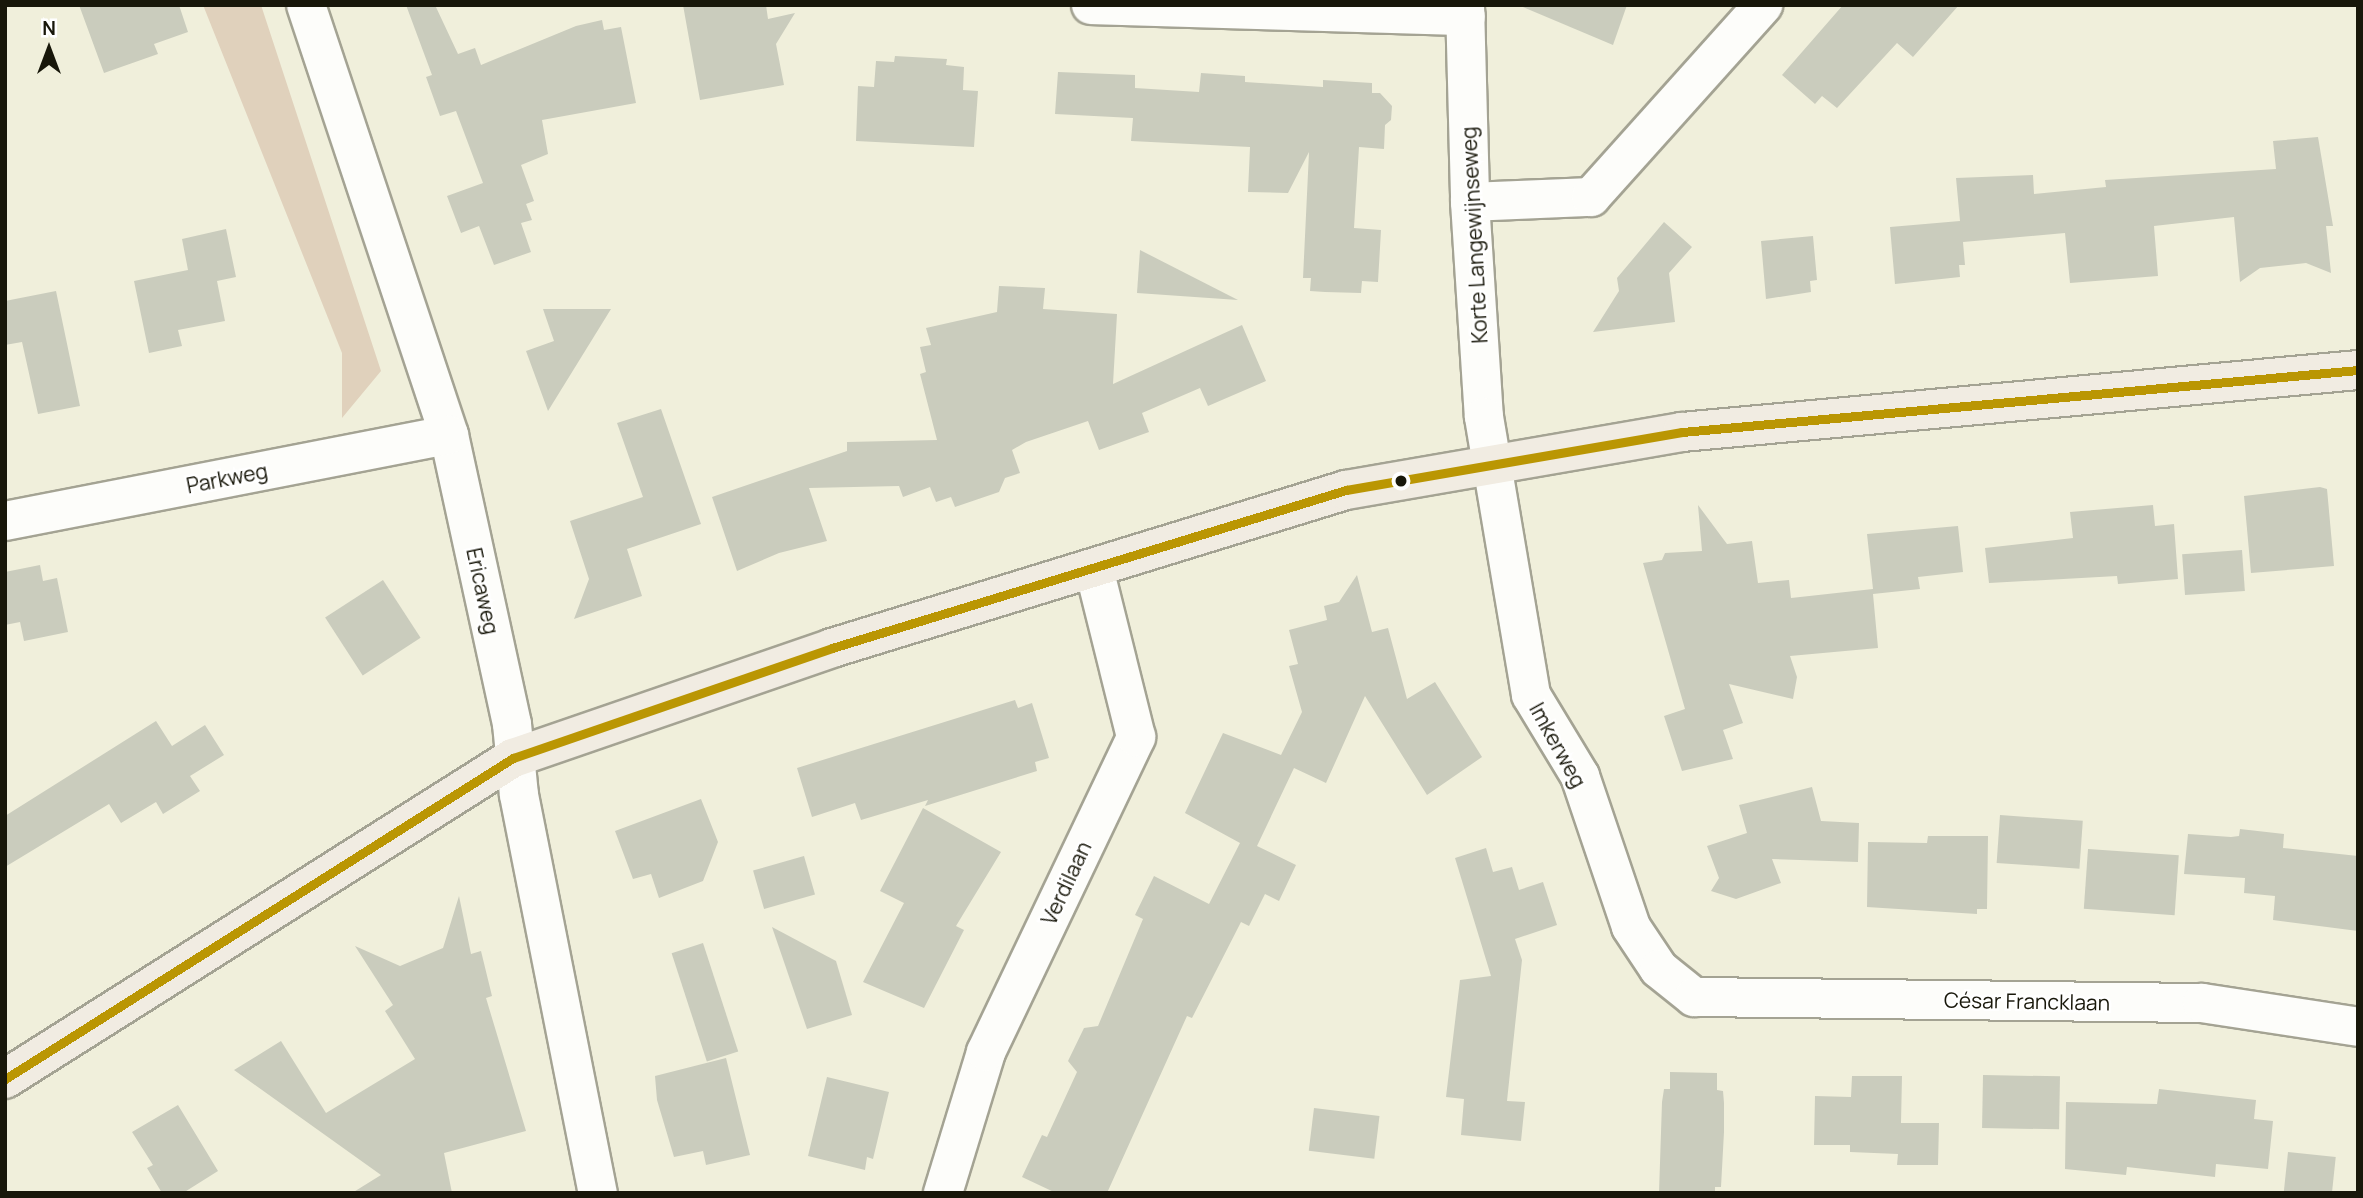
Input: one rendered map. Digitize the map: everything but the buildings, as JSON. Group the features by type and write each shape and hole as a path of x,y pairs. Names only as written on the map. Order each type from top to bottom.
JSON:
{"main road":[{"path":"5,1079 513,758 832,648 1346,490 1682,432 2358,370"}],"street":[{"name":"Ericaweg","path":"306,5 449,435 512,724 513,758 598,1193"},
{"path":"1091,5 1466,11"},
{"path":"1471,202 1591,197 1763,5"},
{"name":"Korte Langewijnseweg","path":"1466,11 1471,202 1484,417 1492,463"},
{"name":"Parkweg","path":"5,521 449,435"},
{"name":"Imkerweg","path":"1492,463 1531,695 1580,776 1631,927 1659,969 1694,997"},
{"name":"Verdilaan","path":"943,1193 986,1052 1136,737 1094,569"},
{"name":"César Francklaan","path":"1694,997 2202,1003 2358,1027"}],"shaded area":[{"path":"203,5 261,5 381,371 342,418 342,353"}],"transit line":[{"path":"5,1079 513,758 832,648 1346,490 1682,432 2358,370"}]}
